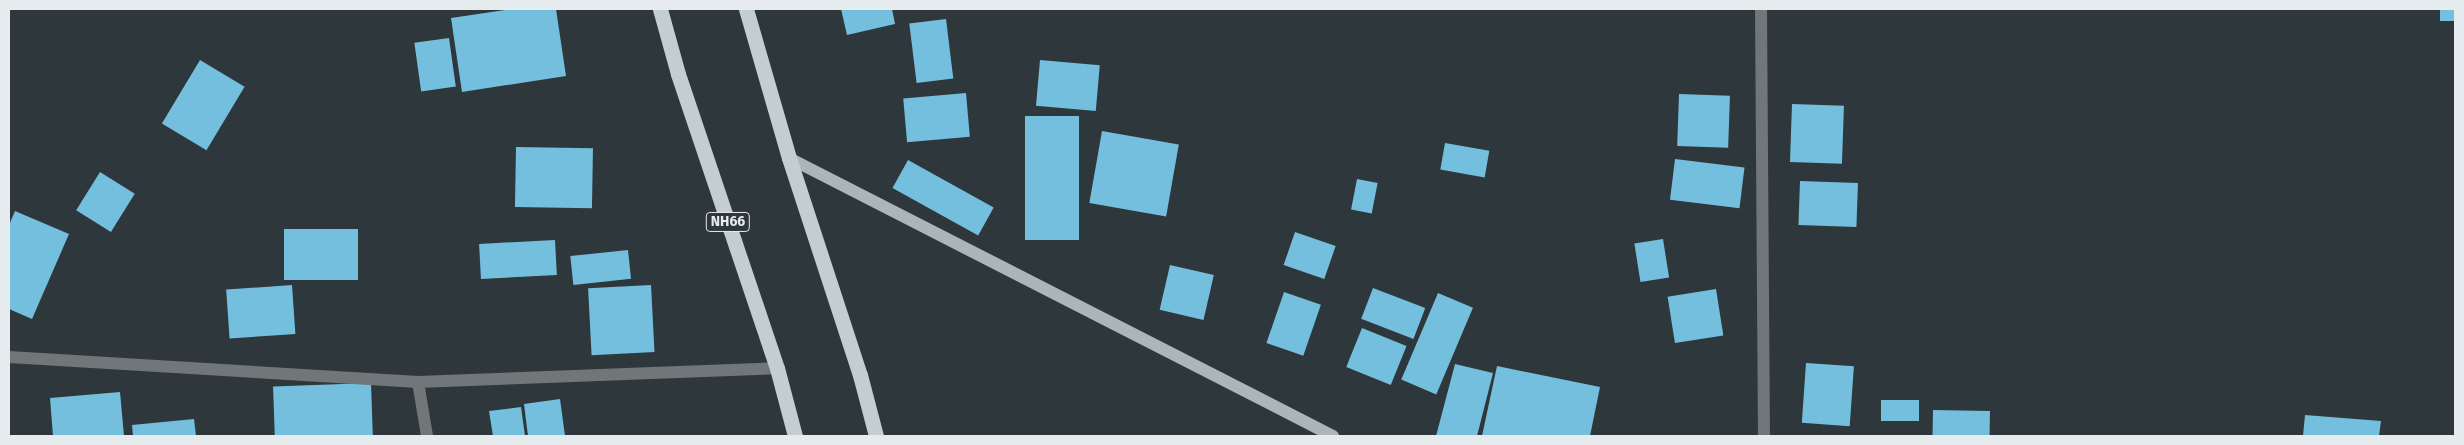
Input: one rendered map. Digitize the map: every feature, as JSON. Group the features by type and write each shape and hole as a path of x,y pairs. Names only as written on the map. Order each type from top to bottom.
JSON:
{"highway":[{"name":"NH66","path":"660,9 678,74 777,368 795,436"},
{"path":"746,9 788,158 860,374 876,436"}],"main road":[{"path":"788,158 1333,436"}],"street":[{"path":"1761,9 1764,436"},
{"path":"9,357 418,382 777,368"},
{"path":"418,382 427,436"}],"building":[{"path":"511,9 556,9 566,76 462,92 451,18"},
{"path":"841,9 892,9 895,24 847,35"},
{"path":"2440,9 2455,9 2455,21 2440,21"},
{"path":"946,19 953,79 917,83 909,24"},
{"path":"449,38 456,87 421,91 414,43"},
{"path":"200,60 245,87 206,150 162,123"},
{"path":"1040,60 1100,65 1096,111 1036,106"},
{"path":"966,93 970,137 907,142 903,98"},
{"path":"1679,94 1730,96 1728,148 1677,146"},
{"path":"1792,104 1844,106 1842,164 1790,162"},
{"path":"1025,116 1079,116 1079,240 1025,240"},
{"path":"1102,131 1179,145 1166,216 1089,203"},
{"path":"1445,143 1489,151 1485,177 1440,170"},
{"path":"516,147 593,148 592,208 515,207"},
{"path":"1675,159 1744,168 1739,208 1670,200"},
{"path":"908,160 994,208 978,235 892,188"},
{"path":"100,172 135,194 111,232 76,210"},
{"path":"1357,179 1378,183 1372,213 1351,209"},
{"path":"1800,181 1858,183 1856,227 1798,225"},
{"path":"15,211 69,234 32,319 9,309 9,225"},
{"path":"284,229 358,229 358,280 284,280"},
{"path":"1295,232 1336,246 1324,279 1284,265"},
{"path":"1663,239 1669,278 1640,282 1634,244"},
{"path":"555,240 557,275 481,279 479,244"},
{"path":"628,250 631,279 573,285 570,256"},
{"path":"1170,265 1214,275 1203,320 1160,310"},
{"path":"292,285 295,334 230,338 226,290"},
{"path":"651,285 655,352 592,355 588,288"},
{"path":"1373,288 1425,308 1413,339 1361,319"},
{"path":"1716,289 1723,335 1675,343 1668,297"},
{"path":"1284,292 1321,305 1303,356 1266,343"},
{"path":"1438,293 1473,308 1436,394 1401,380"},
{"path":"1362,328 1407,346 1391,385 1346,367"},
{"path":"1806,363 1854,366 1850,426 1802,423"},
{"path":"1455,364 1493,373 1477,436 1436,436"},
{"path":"1497,366 1600,387 1590,436 1482,436"},
{"path":"371,383 373,436 275,436 273,386"},
{"path":"120,392 124,436 53,436 50,398"},
{"path":"560,399 565,436 528,436 524,404"},
{"path":"1881,400 1919,400 1919,421 1881,421"},
{"path":"521,407 525,436 493,436 489,411"},
{"path":"1933,410 1990,411 1990,436 1933,436"},
{"path":"2305,415 2381,421 2379,436 2303,436"},
{"path":"194,419 196,436 133,436 132,425"}]}
